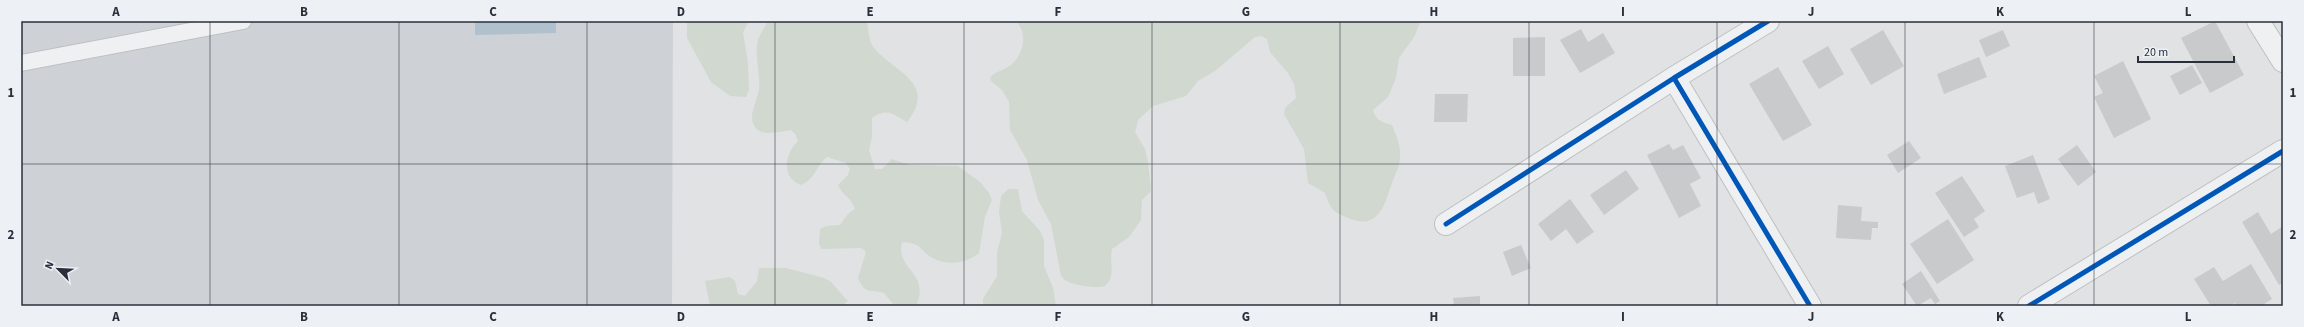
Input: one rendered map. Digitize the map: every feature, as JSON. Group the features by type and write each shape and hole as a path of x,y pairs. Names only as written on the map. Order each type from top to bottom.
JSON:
{"street":[{"path":"1446,224 1674,78 1768,21"},
{"path":"2258,21 2283,61"},
{"path":"1674,78 1810,306"},
{"path":"2029,306 2283,151"}],"lane":[{"path":"21,63 243,21"}],"shaded area":[{"path":"21,21 673,21 672,306 21,306"},
{"path":"687,21 749,21 743,32 748,63 749,89 746,97 730,96 711,82 687,38"},
{"path":"768,21 867,21 870,39 874,48 910,79 918,97 915,109 907,122 890,113 882,113 872,118 872,137 869,150 875,169 882,169 892,159 910,165 958,166 980,182 989,193 992,200 985,217 979,253 974,256 962,261 950,263 943,262 931,257 917,245 902,242 901,251 903,259 916,278 919,286 919,295 916,306 895,306 884,293 868,290 863,287 858,278 866,252 861,248 821,249 819,243 820,229 826,226 840,225 848,214 855,209 838,185 848,175 850,169 846,163 827,157 812,176 801,185 790,177 787,165 790,153 798,141 796,135 791,130 765,133 761,132 754,126 752,116 759,90 757,46 758,40"},
{"path":"1016,21 1421,21 1414,37 1399,58 1396,78 1388,97 1373,110 1378,119 1392,125 1400,149 1400,161 1386,200 1378,214 1373,219 1358,221 1338,214 1329,203 1325,193 1308,183 1304,149 1284,114 1285,108 1296,98 1294,84 1288,73 1270,52 1267,39 1261,36 1255,37 1215,71 1198,81 1186,96 1153,106 1138,120 1135,132 1145,149 1151,191 1142,200 1141,220 1129,237 1112,249 1112,272 1106,285 1099,287 1070,283 1062,277 1051,224 1038,200 1027,160 1010,130 1009,102 1002,90 991,81 990,78 1013,63 1021,52 1023,39 1020,27"},
{"path":"1008,189 1018,189 1022,211 1040,231 1044,240 1044,266 1053,288 1056,306 983,306 983,299 997,276 997,252 1002,233 999,212 1001,196"},
{"path":"759,268 786,268 824,278 830,281 848,301 842,306 710,306 705,281 730,277 735,281 738,294 745,296 757,281"}],"water":[{"path":"475,21 556,21 556,33 475,35"}],"building":[{"path":"2215,21 2244,75 2210,93 2181,38"},
{"path":"1581,29 1588,42 1603,33 1615,53 1580,73 1560,40"},
{"path":"1883,30 1904,66 1871,85 1850,49"},
{"path":"2003,30 2010,46 1986,57 1979,40"},
{"path":"1545,37 1545,76 1513,76 1513,38"},
{"path":"1828,46 1844,74 1819,89 1802,61"},
{"path":"1979,57 1987,77 1944,94 1937,74"},
{"path":"2123,61 2151,119 2114,138 2094,97 2103,93 2094,76"},
{"path":"2192,65 2202,83 2180,95 2170,76"},
{"path":"1778,67 1812,125 1783,141 1749,84"},
{"path":"1435,94 1468,94 1467,122 1434,122"},
{"path":"1909,141 1921,158 1898,173 1887,155"},
{"path":"1669,144 1673,150 1683,145 1701,178 1690,184 1701,206 1679,218 1647,155"},
{"path":"2077,145 2096,172 2078,186 2058,159"},
{"path":"2033,155 2050,199 2038,204 2034,192 2017,198 2005,166"},
{"path":"1626,170 1639,189 1604,215 1590,195"},
{"path":"1962,176 1985,211 1974,219 1979,227 1964,237 1935,193"},
{"path":"1570,199 1594,232 1577,244 1566,229 1551,241 1538,224"},
{"path":"1838,205 1862,207 1861,221 1878,222 1878,228 1872,228 1871,240 1836,238"},
{"path":"2258,212 2271,234 2283,226 2283,283 2279,285 2242,222"},
{"path":"1948,219 1974,260 1937,284 1910,244"},
{"path":"1521,245 1531,268 1512,276 1503,252"},
{"path":"2251,264 2272,299 2261,306 2237,306 2235,303 2230,306 2211,306 2194,279 2214,267 2223,281"},
{"path":"1921,271 1940,301 1935,304 1931,298 1917,306 1902,284"},
{"path":"1480,296 1480,306 1454,306 1453,298"}],"cycle path":[{"path":"1446,224 1674,78 1768,21"},
{"path":"1674,78 1810,306"},
{"path":"2029,306 2283,151"}]}
